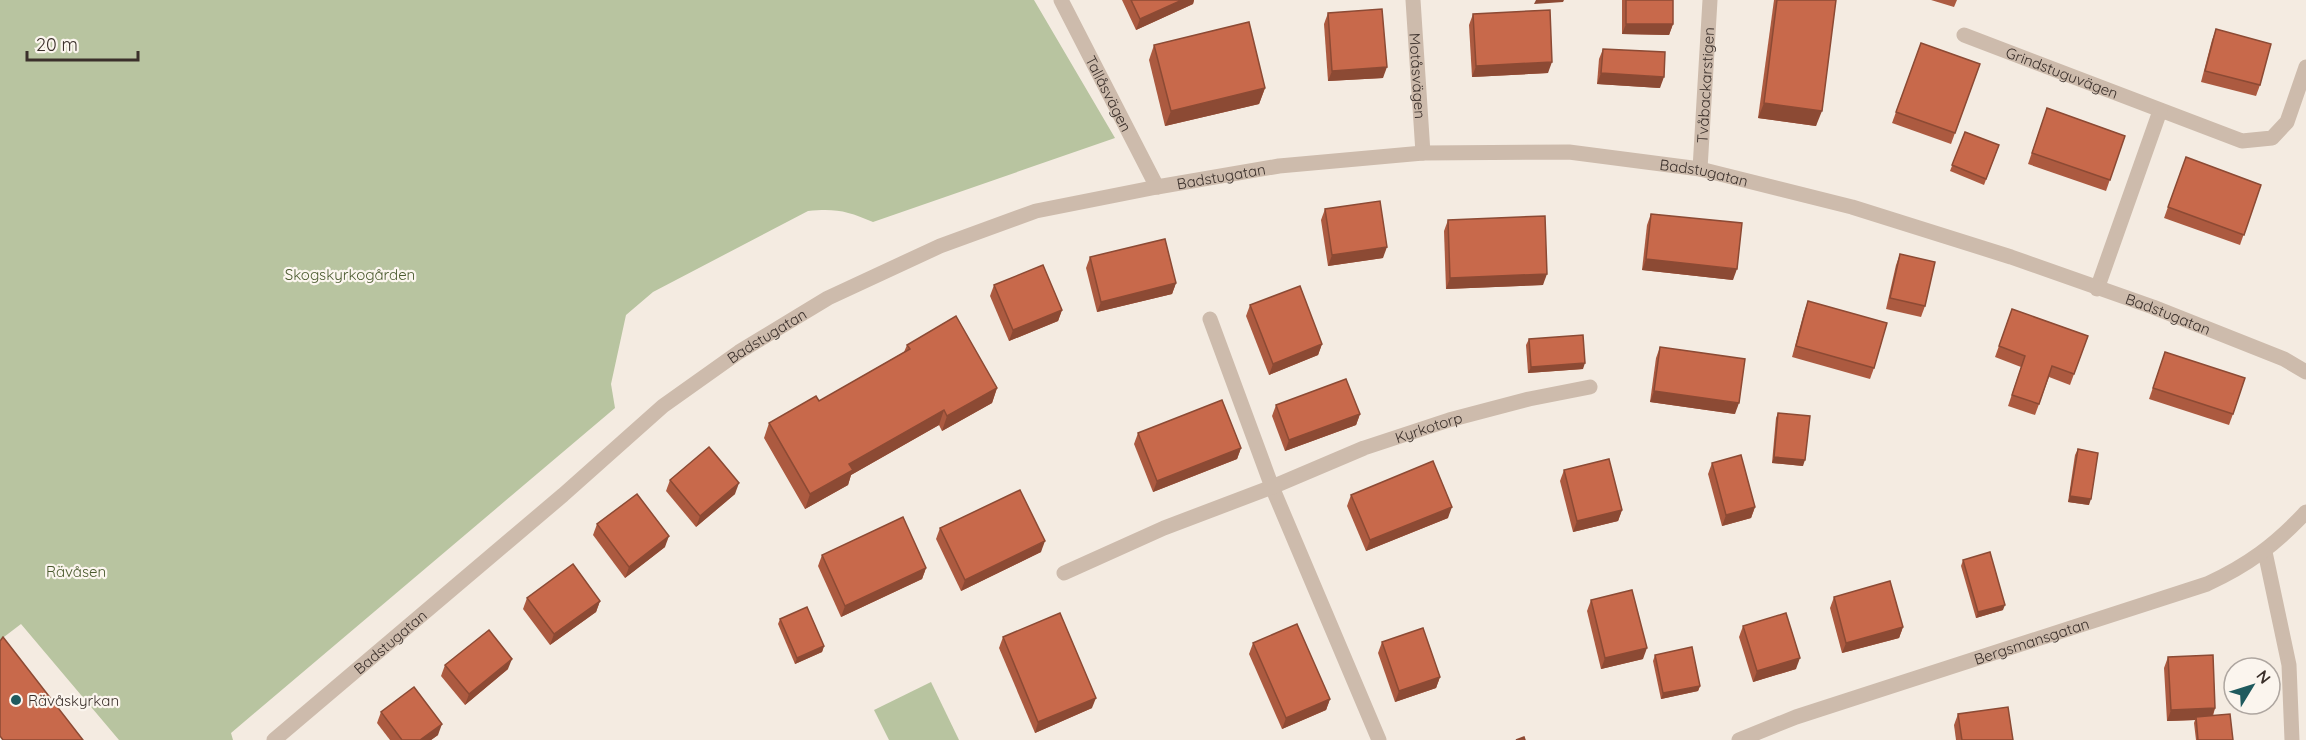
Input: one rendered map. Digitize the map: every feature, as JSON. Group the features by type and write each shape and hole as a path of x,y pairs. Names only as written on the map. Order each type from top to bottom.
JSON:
{"street":[{"name":"Tallåsvägen","path":"1061,0 1157,187"},
{"name":"Motåsvägen","path":"1413,0 1423,153"},
{"name":"Tvåbackarstigen","path":"1700,169 1710,0"},
{"name":"Grindstuguvägen","path":"1964,35 2242,141 2272,138 2287,122 2306,66"},
{"path":"2097,289 2160,111"},
{"name":"Badstugatan","path":"274,740 563,495 663,406 739,352 828,298 940,246 1036,211 1157,187 1279,166 1423,153 1569,152 1700,169 1852,207 1929,230 2153,307 2284,359 2306,372"},
{"path":"1210,319 1272,487 1379,740"},
{"name":"Kyrkotorp","path":"1064,573 1164,528 1272,487 1364,448 1449,420 1529,399 1590,387"},
{"name":"Bergsmansgatan","path":"1739,740 1796,717 2207,584 2237,570 2265,552 2306,512"},
{"path":"2265,552 2289,665 2292,740"}],"green space":[{"name":"Skogskyrkogården","path":"0,0 1034,0 1115,138 873,222 841,211 808,211 653,292 626,315 611,384 615,408 231,733 233,740 119,740 21,624 0,640"},
{"path":"931,682 959,740 889,740 874,710"}],"building":[{"path":"1131,0 1182,0 1140,19"},
{"path":"1626,0 1673,0 1673,24 1626,24"},
{"path":"1777,0 1836,0 1822,111 1764,103"},
{"path":"1382,9 1387,67 1332,71 1328,13"},
{"path":"1550,10 1552,62 1476,66 1473,14"},
{"path":"1249,22 1265,88 1171,111 1154,45"},
{"path":"2216,29 2271,44 2260,85 2205,71"},
{"path":"1921,43 1980,64 1955,133 1896,112"},
{"path":"1603,49 1665,52 1664,77 1601,73"},
{"path":"2047,108 2125,136 2110,180 2032,153"},
{"path":"1965,132 1999,145 1986,179 1952,165"},
{"path":"2186,157 2261,185 2244,235 2168,207"},
{"path":"1380,201 1387,247 1332,255 1325,209"},
{"path":"1651,214 1742,223 1737,269 1646,259"},
{"path":"1545,216 1547,274 1450,278 1448,220"},
{"path":"1165,239 1176,283 1101,302 1090,257"},
{"path":"1900,254 1935,262 1925,306 1890,298"},
{"path":"1043,265 1062,310 1013,330 994,285"},
{"path":"1300,286 1322,344 1273,364 1250,305"},
{"path":"1808,301 1887,323 1874,368 1796,346"},
{"path":"2012,309 2088,336 2074,374 2052,366 2039,404 2012,395 2025,356 1999,346"},
{"path":"956,316 997,388 947,416 944,410 849,464 853,470 810,494 769,423 816,396 819,401 910,349 907,345"},
{"path":"1583,335 1585,363 1531,367 1529,339"},
{"path":"1660,347 1745,359 1739,403 1654,391"},
{"path":"2165,352 2245,378 2233,414 2153,388"},
{"path":"1346,379 1360,414 1289,440 1276,405"},
{"path":"1222,400 1241,448 1157,481 1138,433"},
{"path":"1778,413 1810,416 1805,460 1774,457"},
{"path":"709,447 739,483 700,516 670,480"},
{"path":"2078,449 2098,453 2091,499 2070,496"},
{"path":"1741,455 1755,507 1726,515 1712,463"},
{"path":"1609,459 1622,510 1577,521 1564,470"},
{"path":"1433,461 1452,507 1370,540 1351,495"},
{"path":"1020,490 1045,541 965,580 940,528"},
{"path":"637,494 669,536 629,567 597,524"},
{"path":"903,517 926,568 845,606 822,555"},
{"path":"1990,552 2005,605 1978,612 1963,560"},
{"path":"573,564 600,601 554,634 527,598"},
{"path":"1890,581 1903,627 1846,643 1834,597"},
{"path":"1632,590 1647,648 1605,658 1591,600"},
{"path":"807,607 824,646 797,658 780,619"},
{"path":"1060,613 1096,698 1038,722 1003,637"},
{"path":"1786,613 1800,658 1757,671 1743,626"},
{"path":"1297,624 1330,699 1286,718 1253,643"},
{"path":"1423,628 1440,677 1399,691 1382,642"},
{"path":"489,630 512,659 469,694 445,665"},
{"path":"3,637 83,740 3,740 0,736 0,641"},
{"path":"1692,647 1700,686 1663,693 1655,655"},
{"path":"2213,655 2215,708 2171,710 2168,657"},
{"path":"414,687 442,724 420,740 402,740 381,712"},
{"path":"2008,707 2013,740 1962,740 1958,714"},
{"path":"2230,716 2233,740 2198,740 2196,717"}],"place":[{"name":"Rävåskyrkan","path":"16,700"}],"park label":[{"name":"Rävåsen","path":"76,571"}]}
